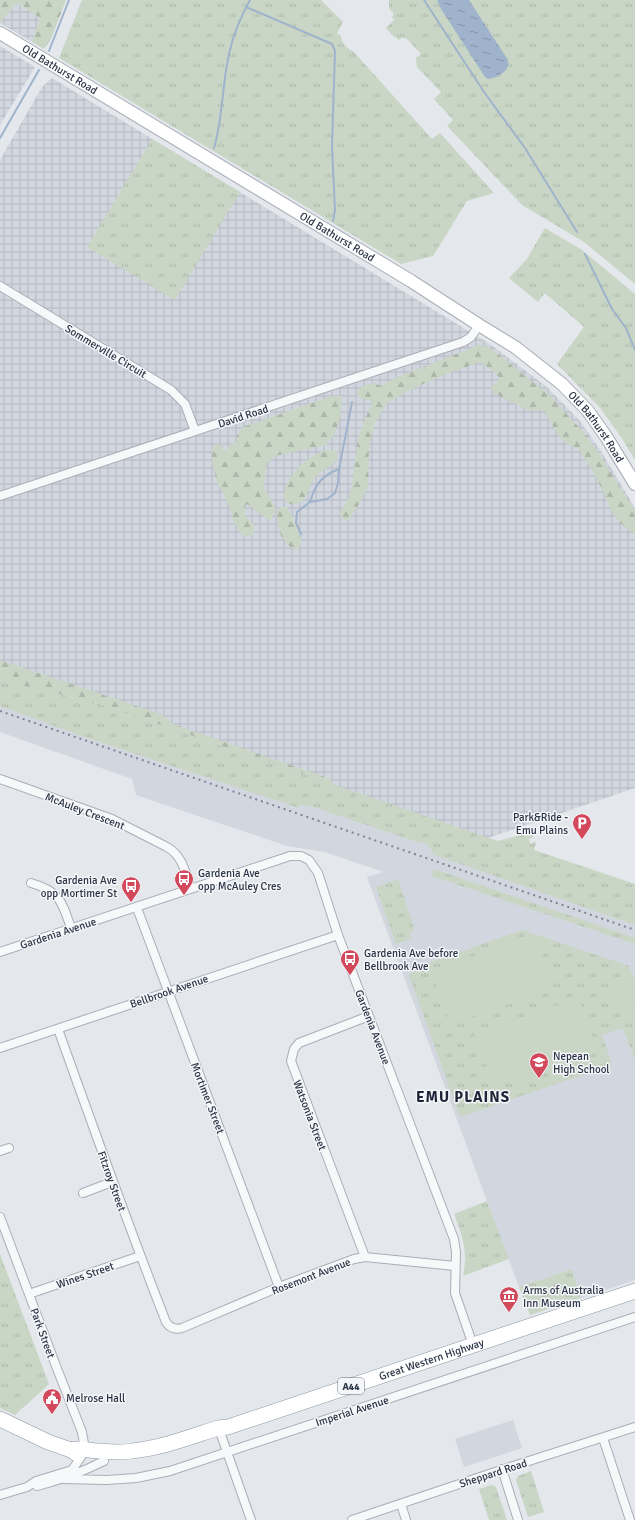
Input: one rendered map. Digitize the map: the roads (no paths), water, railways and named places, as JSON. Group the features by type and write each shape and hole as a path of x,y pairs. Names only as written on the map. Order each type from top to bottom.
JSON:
{"highway":[{"name":"Great Western Highway","path":"0,1419 48,1442 104,1461 127,1460 224,1430 635,1291"},
{"name":"Great Western Highway","path":"79,1452 133,1451 162,1446 218,1428 224,1430"}],"main road":[{"name":"Old Bathurst Road","path":"0,33 411,281 515,347 545,370 573,395 598,424 635,484"}],"street":[{"name":"Sommerville Circuit","path":"0,286 171,390 185,404 195,431"},
{"name":"David Road","path":"0,496 463,342 471,337 479,325"},
{"name":"McAuley Crescent","path":"0,779 112,820 167,847 180,858 191,889"},
{"name":"Gardenia Avenue","path":"0,952 137,908 290,856 301,856 312,863 318,873 338,935 454,1239 456,1252 454,1288 456,1299 473,1345"},
{"path":"31,883 42,886 58,896 62,902 71,928"},
{"name":"Mortimer Street","path":"137,908 279,1288"},
{"name":"Bellbrook Avenue","path":"0,1048 338,935"},
{"name":"Watsonia Street","path":"365,1257 291,1061 294,1049 299,1043 369,1016"},
{"name":"Fitzroy Street","path":"58,1029 140,1256 166,1322 174,1329"},
{"path":"0,1151 8,1148"},
{"path":"83,1193 112,1182"},
{"name":"Park Street","path":"0,1217 82,1432 79,1452"},
{"name":"Wines Street","path":"29,1294 140,1256"},
{"name":"Rosemont Avenue","path":"174,1329 182,1328 279,1288 365,1257 455,1266"},
{"name":"Imperial Avenue","path":"64,1479 107,1480 136,1478 170,1471 635,1317"},
{"name":"Sheppard Road","path":"352,1520 502,1469 635,1427"},
{"path":"224,1430 227,1452 251,1520"},
{"path":"603,1438 630,1520"},
{"path":"27,1487 36,1481 72,1470 79,1452"},
{"path":"0,1496 27,1487 64,1479 104,1461"},
{"path":"502,1469 518,1520"},
{"path":"401,1504 406,1520"}],"water":[{"path":"437,0 469,0 508,60 508,68 505,72 488,79 485,77 441,9"}],"waterway":[{"path":"49,51 69,0"},
{"path":"214,148 219,125 229,54 243,13 250,0"},
{"path":"424,0 484,92 525,148 577,232"},
{"path":"246,7 332,44 335,51 332,146 335,210 333,221"},
{"path":"0,138 39,70"},
{"path":"585,254 612,309 626,328 635,350"},
{"path":"301,534 296,523 297,512 310,502 327,499 335,493 352,402"},
{"path":"310,502 314,491 323,478 339,469"}],"railway":[{"path":"0,711 635,930"}],"place":[{"name":"Park&Ride - Emu Plains","path":"582,840"},
{"name":"Gardenia Ave opp McAuley Cres","path":"184,896"},
{"name":"Gardenia Ave opp Mortimer St","path":"131,903"},
{"name":"Gardenia Ave before Bellbrook Ave","path":"350,976"},
{"name":"Nepean High School","path":"539,1079"},
{"name":"Arms of Australia Inn Museum","path":"509,1313"},
{"name":"Melrose Hall","path":"52,1415"}],"district":[{"name":"EMU PLAINS","path":"463,1097"}]}
